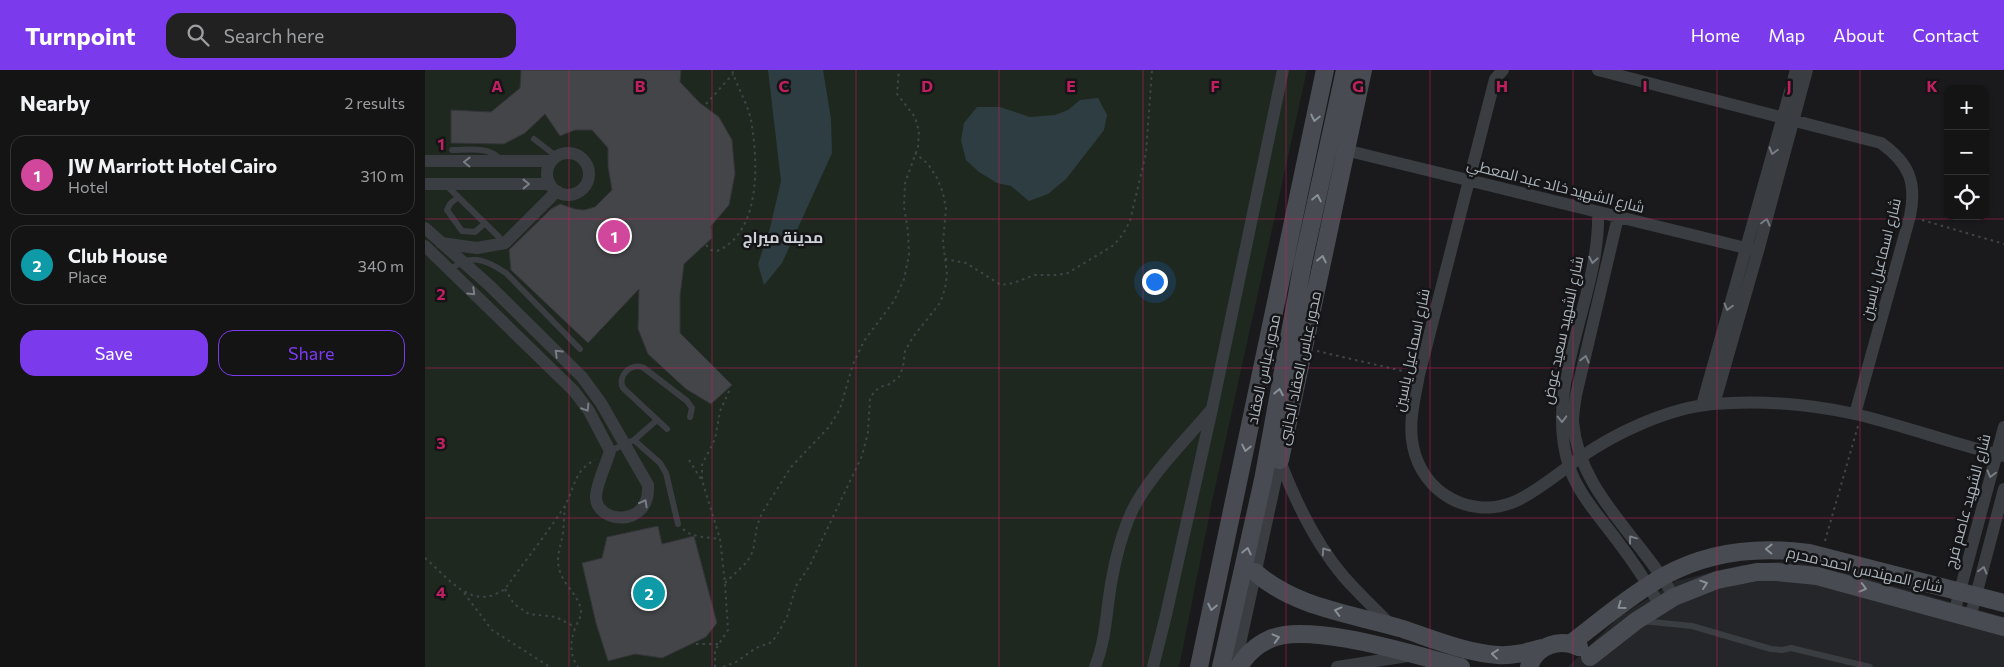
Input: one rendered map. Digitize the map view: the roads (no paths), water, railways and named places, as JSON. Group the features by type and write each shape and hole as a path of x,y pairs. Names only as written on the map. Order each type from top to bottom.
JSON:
{"street":[{"path":"1153,667 1212,410 1283,70"},
{"name":"محور عباس العقاد","path":"1199,667 1283,277 1325,70"},
{"name":"شارع اسماعيل ياسين","path":"1503,70 1495,79 1419,375 1413,411 1413,445 1418,464 1428,481 1442,494 1459,504 1479,508 1498,507 1517,501 1580,458 1620,434 1647,422 1708,405 1761,402 1809,406 1858,415 2000,456"},
{"name":"شارع اسماعيل ياسين","path":"1598,70 1881,143 1895,153 1905,166 1912,182 1914,200 1858,415"},
{"path":"1728,332 1758,251 1788,118 1795,70"},
{"path":"1708,405 1728,332 1745,248 1788,118 1807,70"},
{"path":"1344,73 1362,75"},
{"name":"محور عباس العقاد","path":"1221,667 1262,513 1299,284 1344,73"},
{"name":"محور عباس العقاد الجانبى","path":"1235,667 1255,572 1262,513 1279,460 1362,75"},
{"name":"شارع الشهيد خالد عبد المعطي","path":"1345,150 1758,251"},
{"path":"425,184 553,188 566,195 576,193 585,187 589,178 589,168 584,159 576,154 566,152 554,159 547,168 547,176 553,188"},
{"path":"425,161 503,162 554,159"},
{"path":"441,243 477,248 505,243 553,188"},
{"name":"شارع الشهيد سعيد عوض","path":"1598,212 1594,259 1564,390 1561,415 1563,441 1569,466 1582,494 1635,564 1656,581"},
{"name":"شارع الشهيد سعيد عوض","path":"1618,217 1576,395 1573,420 1580,458 1591,480 1636,544 1667,601"},
{"path":"425,228 490,286 582,377 629,443 648,484 646,503 641,510 634,515 617,517 609,516 602,511 596,497 610,452 589,411 577,395 425,246"},
{"path":"1291,236 1297,239 1304,231 1311,230"},
{"path":"1283,277 1293,275 1299,280 1299,284"},
{"path":"1095,667 1106,630 1111,585 1119,549 1132,510 1154,476 1212,410"},
{"name":"شارع الشهيد عاصم فرج","path":"1962,615 2000,456 2004,427"},
{"path":"1279,460 1306,522 1324,550 1344,577 1392,626"},
{"name":"شارع الشهيد عاصم فرج","path":"1968,594 2004,489"},
{"name":"شارع المهندس احمد محرم","path":"1570,644 1656,581 1709,557 1759,549 1784,549 1821,556 2004,603"},
{"path":"1255,572 1279,590 1319,607 1392,626 1476,652 1514,655 1560,642 1577,646 1592,662"},
{"name":"شارع المهندس احمد محرم","path":"1592,662 1637,621 1667,601 1698,586 1737,575 1757,572 1791,572 1817,576 2004,627"},
{"path":"1239,667 1252,649 1271,638 1293,634 1315,634 1354,640 1461,667"},
{"path":"1529,667 1535,655 1543,648"},
{"path":"1337,667 1413,655"}],"lane":[{"path":"534,139 554,159"},
{"path":"452,150 491,151 503,162"},
{"path":"445,184 505,243"},
{"path":"458,197 450,204 447,210 462,231 475,232 484,224"},
{"path":"449,270 461,260 484,260 506,273 580,349"},
{"path":"667,429 623,388 621,384 623,376 631,367 640,366 644,368 687,402 692,408 690,417"},
{"path":"610,452 629,443 657,420"},
{"path":"629,443 660,463 666,473 678,524"},
{"path":"1637,621 1693,626 1771,649 1782,650 1791,648 1870,667"}],"place":[{"name":"JW Marriott Hotel Cairo","path":"614,236"},
{"name":"Club House","path":"649,593"}],"district":[{"name":"مدينة ميراج","path":"783,236"}]}
